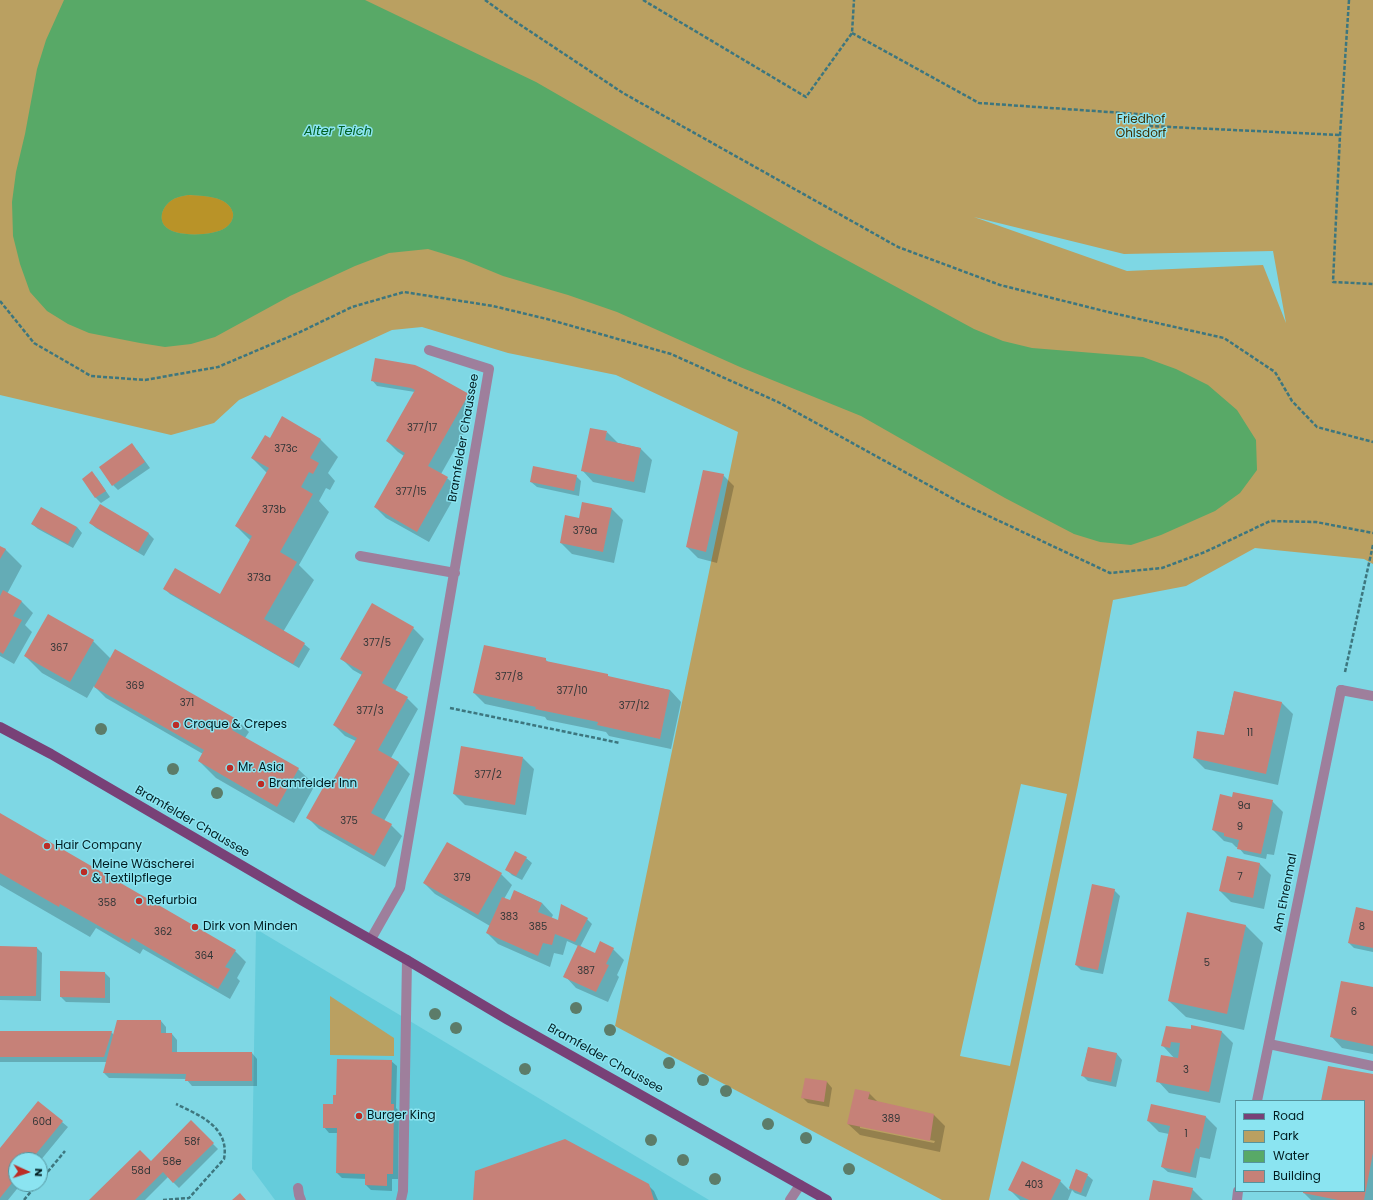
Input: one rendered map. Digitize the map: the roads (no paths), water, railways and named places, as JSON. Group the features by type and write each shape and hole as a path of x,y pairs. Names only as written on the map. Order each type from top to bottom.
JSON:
{"main road":[{"name":"Bramfelder Chaussee","path":"0,727 58,758 508,1020 827,1200"}],"street":[{"name":"Bramfelder Chaussee","path":"371,940 400,888 489,369 428,350"},
{"path":"360,556 455,573"},
{"name":"Am Ehrenmal","path":"1257,1100 1341,690 1373,696"},
{"path":"401,1200 403,1191 407,960"},
{"path":"1268,1044 1373,1066"},
{"path":"790,1200 800,1184"},
{"path":"298,1188 301,1200"}],"water":[{"name":"Alter Teich","path":"64,0 365,0 536,82 819,245 974,329 1003,341 1032,348 1143,357 1176,369 1208,385 1237,410 1256,440 1257,470 1240,493 1215,511 1161,535 1131,545 1100,542 1074,534 1005,498 861,416 740,367 617,312 568,295 503,276 464,260 428,249 389,253 355,266 290,296 215,337 191,344 165,347 89,333 68,324 47,311 30,292 20,264 13,236 12,202 16,172 25,134 37,69 46,40","holes":["188,195 207,196 226,203 233,213 230,224 219,231 203,234 184,234 169,229 162,221 164,208 171,201"]}],"place":[{"name":"Croque & Crepes","path":"176,725"},
{"name":"Mr. Asia","path":"230,768"},
{"name":"Bramfelder Inn","path":"261,784"},
{"name":"Hair Company","path":"47,846"},
{"name":"Meine Wäscherei & Textilpflege","path":"84,872"},
{"name":"Refurbia","path":"139,901"},
{"name":"Dirk von Minden","path":"195,927"},
{"name":"Burger King","path":"359,1116"}],"park label":[{"name":"Friedhof Ohlsdorf","path":"1141,127"}]}
